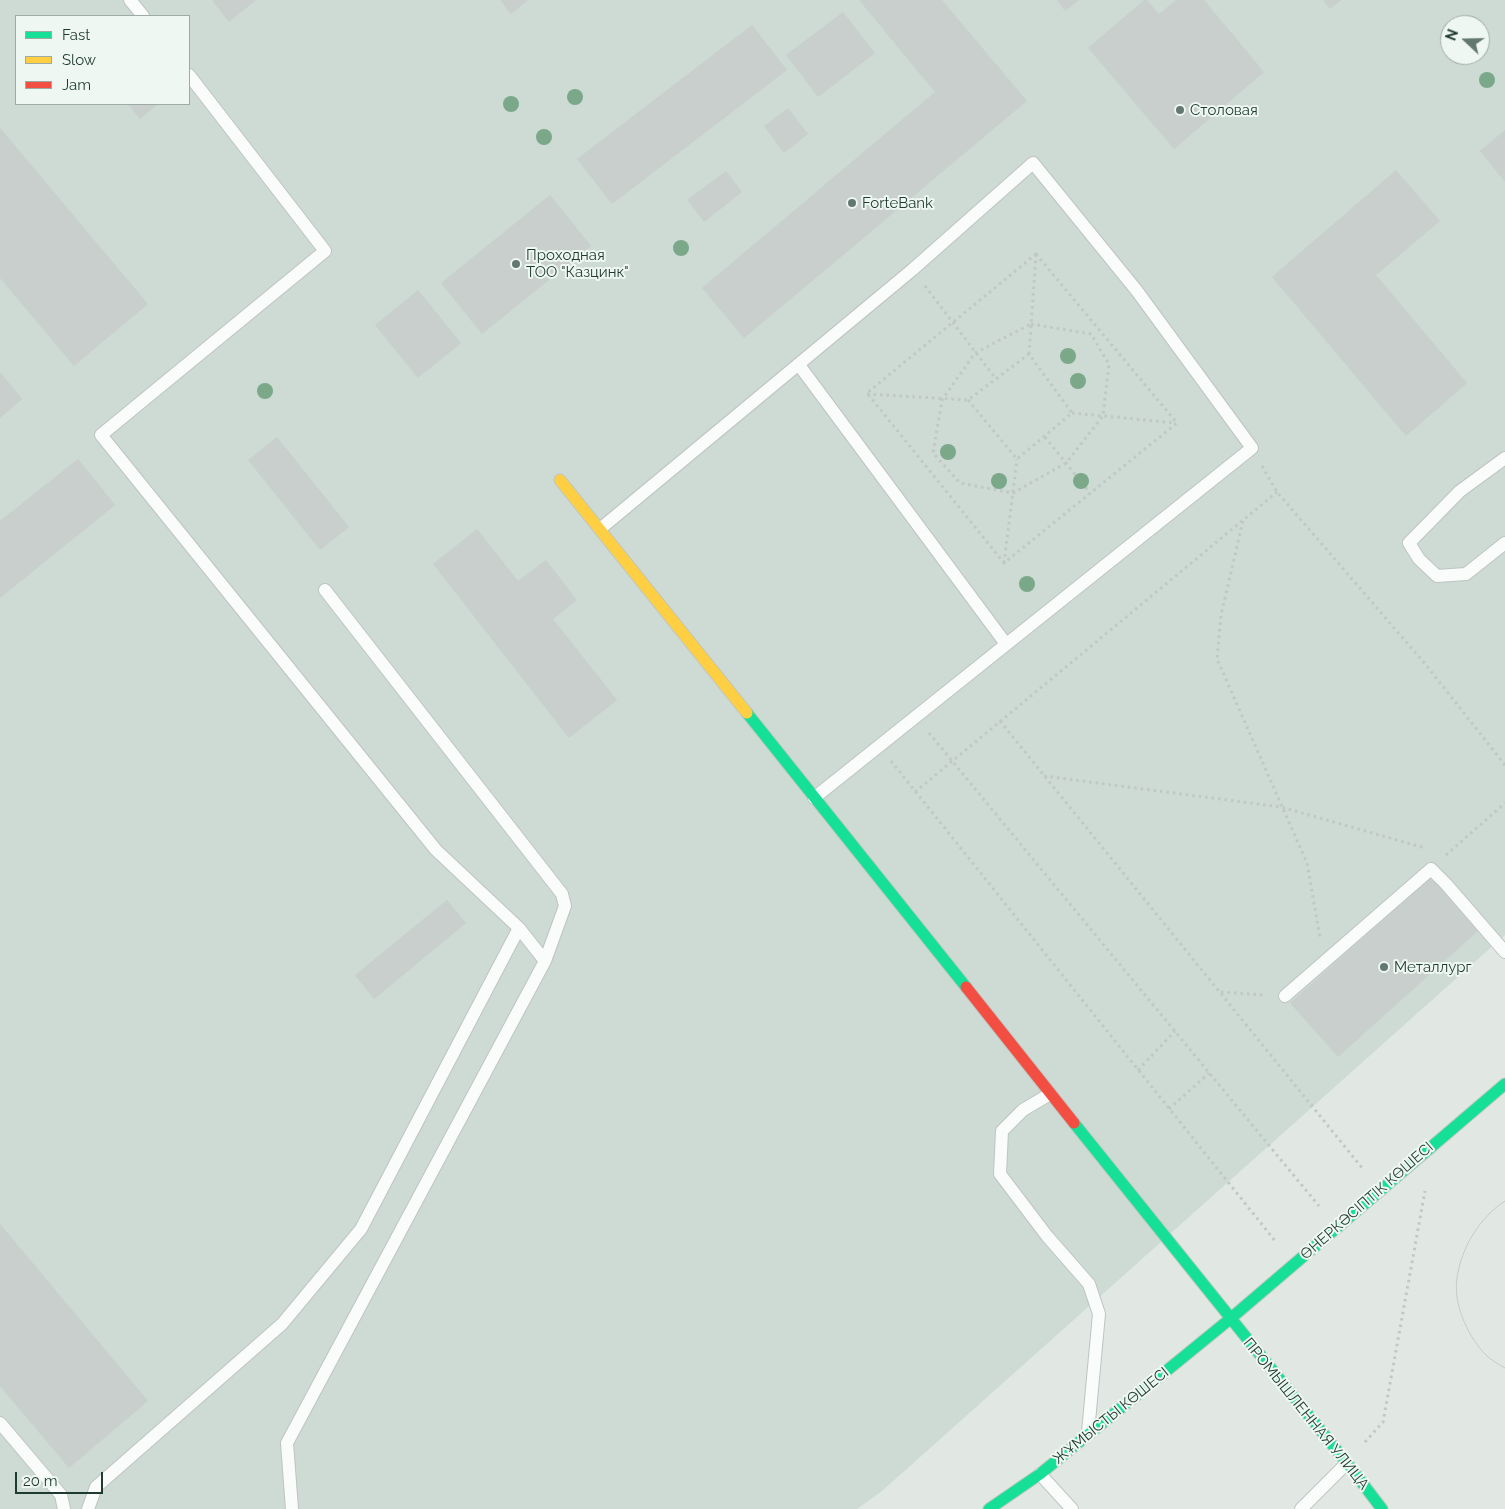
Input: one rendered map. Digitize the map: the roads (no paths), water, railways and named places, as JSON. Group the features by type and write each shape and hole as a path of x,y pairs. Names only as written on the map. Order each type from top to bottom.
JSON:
{"street":[{"name":"ПРОМЫШЛЕННАЯ УЛИЦА","path":"560,480 1230,1319 1347,1462 1382,1509"},
{"name":"ӨНЕРКӘСІПТІК КӨШЕСІ","path":"1230,1319 1505,1084"},
{"name":"ЖҰМЫСТЫ КӨШЕСІ","path":"989,1509 1040,1474 1230,1319"}],"lane":[{"path":"130,0 142,15"},
{"path":"190,77 325,252 101,434 436,850 519,928 545,961"},
{"path":"600,529 912,270 1033,163 1137,291 1252,448 814,798"},
{"path":"799,365 1006,644"},
{"path":"1505,458 1460,492 1409,543 1419,559 1437,576 1466,574 1505,543"},
{"path":"292,1509 287,1443 545,961 565,906 562,894 325,590"},
{"path":"1285,996 1431,869 1505,952"},
{"path":"88,1509 96,1487 282,1324 361,1229 519,928"},
{"path":"1050,1094 1023,1110 1002,1131 1000,1174 1047,1236 1089,1284 1099,1314 1088,1434"},
{"path":"0,1423 61,1496 64,1509"},
{"path":"1301,1509 1347,1462"},
{"path":"1040,1474 1072,1509"}],"tram line":[{"path":"1505,1201 1480,1224 1473,1234 1459,1267 1456,1288 1462,1318 1477,1345 1485,1355 1505,1368"}],"place":[{"name":"Столовая","path":"1180,110"},
{"name":"ForteBank","path":"852,203"},
{"name":"Проходная ТОО \"Казцинк\"","path":"516,264"},
{"name":"Металлург","path":"1384,967"}]}
